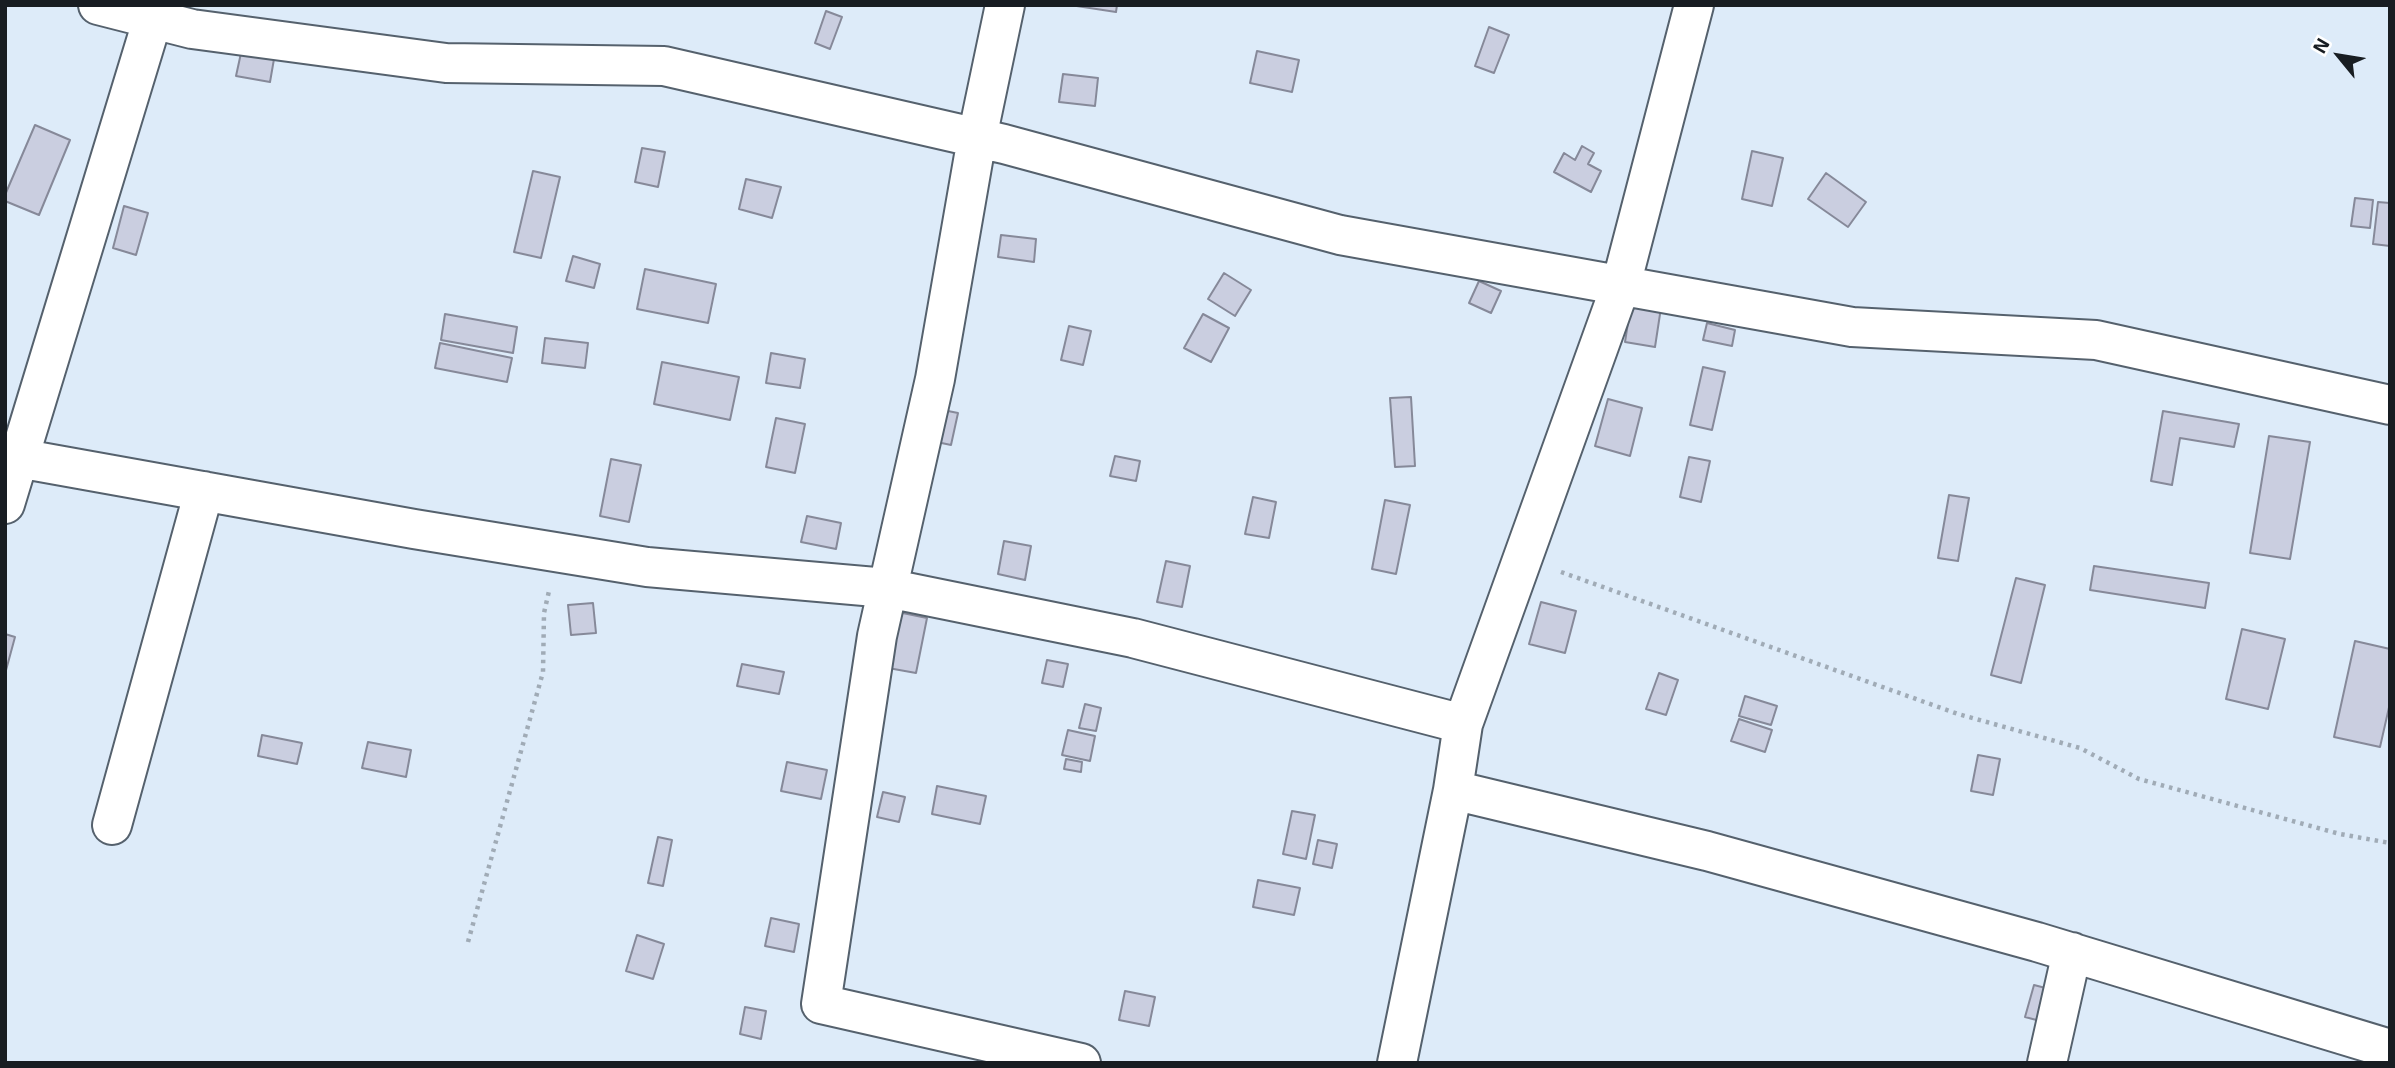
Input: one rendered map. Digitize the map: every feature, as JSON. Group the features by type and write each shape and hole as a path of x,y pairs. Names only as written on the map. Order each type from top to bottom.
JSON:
{"street":[{"path":"98,5 155,12 192,29 446,63 664,66 976,138 1340,235 1852,327 2096,340 2390,405"},
{"path":"1005,5 976,138 935,379 877,636 821,1004 1081,1063"},
{"path":"1396,1063 1453,789 1463,724 1621,285 1694,5"},
{"path":"5,505 155,12"},
{"path":"18,458 647,567 887,588 1133,638 1463,724"},
{"path":"112,825 204,491"},
{"path":"1453,789 1707,851 2072,952 2390,1049"},
{"path":"2047,1063 2072,952"}],"path":[{"path":"468,942 543,671 544,613 558,553"},
{"path":"1523,558 1958,714 2080,748 2139,779 2340,834 2390,843"}],"building":[{"path":"1070,5 1117,5 1116,12"},
{"path":"826,11 842,17 830,49 815,43"},
{"path":"1489,27 1509,35 1494,73 1475,66"},
{"path":"1257,51 1299,60 1292,92 1250,83"},
{"path":"241,53 274,59 270,82 236,76"},
{"path":"1063,74 1098,78 1095,106 1059,102"},
{"path":"35,125 70,140 39,215 5,201 5,195"},
{"path":"1582,146 1594,153 1588,164 1601,171 1591,192 1554,172 1564,153 1575,160"},
{"path":"642,148 665,152 658,187 635,182"},
{"path":"1752,151 1783,158 1772,206 1742,199"},
{"path":"533,171 560,177 541,258 514,252"},
{"path":"1826,173 1866,202 1848,227 1808,199"},
{"path":"746,179 781,187 772,218 739,209"},
{"path":"2355,198 2373,200 2370,228 2351,226"},
{"path":"2378,202 2390,203 2390,246 2373,244"},
{"path":"124,206 148,213 136,255 113,248"},
{"path":"1001,235 1036,239 1034,262 998,257"},
{"path":"573,256 600,264 594,288 566,281"},
{"path":"645,269 716,284 708,323 637,309"},
{"path":"1224,273 1251,290 1235,316 1208,299"},
{"path":"1479,281 1501,291 1491,313 1469,303"},
{"path":"1632,297 1662,301 1655,347 1625,342"},
{"path":"445,314 517,327 513,353 441,340"},
{"path":"1203,314 1229,328 1211,362 1184,348"},
{"path":"1707,323 1735,330 1732,346 1703,340"},
{"path":"1069,326 1091,331 1083,365 1061,360"},
{"path":"545,338 588,343 585,368 542,363"},
{"path":"440,343 512,358 507,382 435,368"},
{"path":"771,353 805,359 800,388 766,383"},
{"path":"662,362 739,377 730,420 654,404"},
{"path":"1703,367 1725,372 1712,430 1690,425"},
{"path":"1411,397 1415,466 1395,467 1390,398"},
{"path":"1608,399 1642,408 1630,456 1595,446"},
{"path":"938,409 958,413 951,445 932,441"},
{"path":"2163,411 2239,424 2234,447 2180,438 2172,485 2151,481"},
{"path":"776,418 805,424 795,473 766,467"},
{"path":"2269,436 2310,442 2290,559 2250,553"},
{"path":"1115,456 1140,461 1136,481 1110,476"},
{"path":"1689,457 1710,461 1701,502 1680,497"},
{"path":"611,459 641,465 629,522 600,516"},
{"path":"1949,495 1969,498 1958,561 1938,558"},
{"path":"1253,497 1276,502 1269,538 1245,534"},
{"path":"1385,500 1410,505 1396,574 1372,569"},
{"path":"807,516 841,523 836,549 801,542"},
{"path":"1004,541 1031,546 1025,580 998,574"},
{"path":"1166,561 1190,566 1182,607 1157,602"},
{"path":"2094,566 2209,583 2205,608 2090,590"},
{"path":"2016,578 2045,585 2021,683 1991,675"},
{"path":"1541,602 1576,611 1565,653 1529,644"},
{"path":"593,603 596,633 571,635 568,605"},
{"path":"888,610 927,618 916,673 877,666"},
{"path":"2242,629 2285,639 2268,709 2226,699"},
{"path":"5,634 15,637 5,674"},
{"path":"2355,641 2390,649 2390,703 2380,747 2334,737"},
{"path":"1047,660 1068,664 1063,687 1042,683"},
{"path":"742,664 784,672 779,694 737,686"},
{"path":"1659,673 1678,680 1666,715 1646,709"},
{"path":"1745,696 1777,706 1771,725 1739,716"},
{"path":"1085,704 1101,708 1096,731 1079,728"},
{"path":"1739,719 1772,730 1765,752 1731,741"},
{"path":"1068,730 1095,736 1090,761 1062,755"},
{"path":"262,735 302,743 297,764 258,756"},
{"path":"368,742 411,750 406,777 362,768"},
{"path":"1978,755 2000,759 1993,795 1971,791"},
{"path":"1066,759 1082,762 1081,772 1064,769"},
{"path":"787,762 827,770 821,799 781,791"},
{"path":"937,786 986,796 980,824 932,814"},
{"path":"883,792 905,797 899,822 877,817"},
{"path":"1292,811 1315,815 1306,859 1283,854"},
{"path":"658,837 672,840 663,886 648,883"},
{"path":"1318,840 1337,844 1332,868 1313,864"},
{"path":"1258,880 1300,888 1294,915 1253,907"},
{"path":"771,918 799,924 794,952 765,946"},
{"path":"637,935 664,944 653,979 626,971"},
{"path":"2034,985 2057,991 2048,1023 2025,1017"},
{"path":"1125,991 1155,997 1149,1026 1119,1020"},
{"path":"745,1007 766,1011 761,1039 740,1034"}]}
